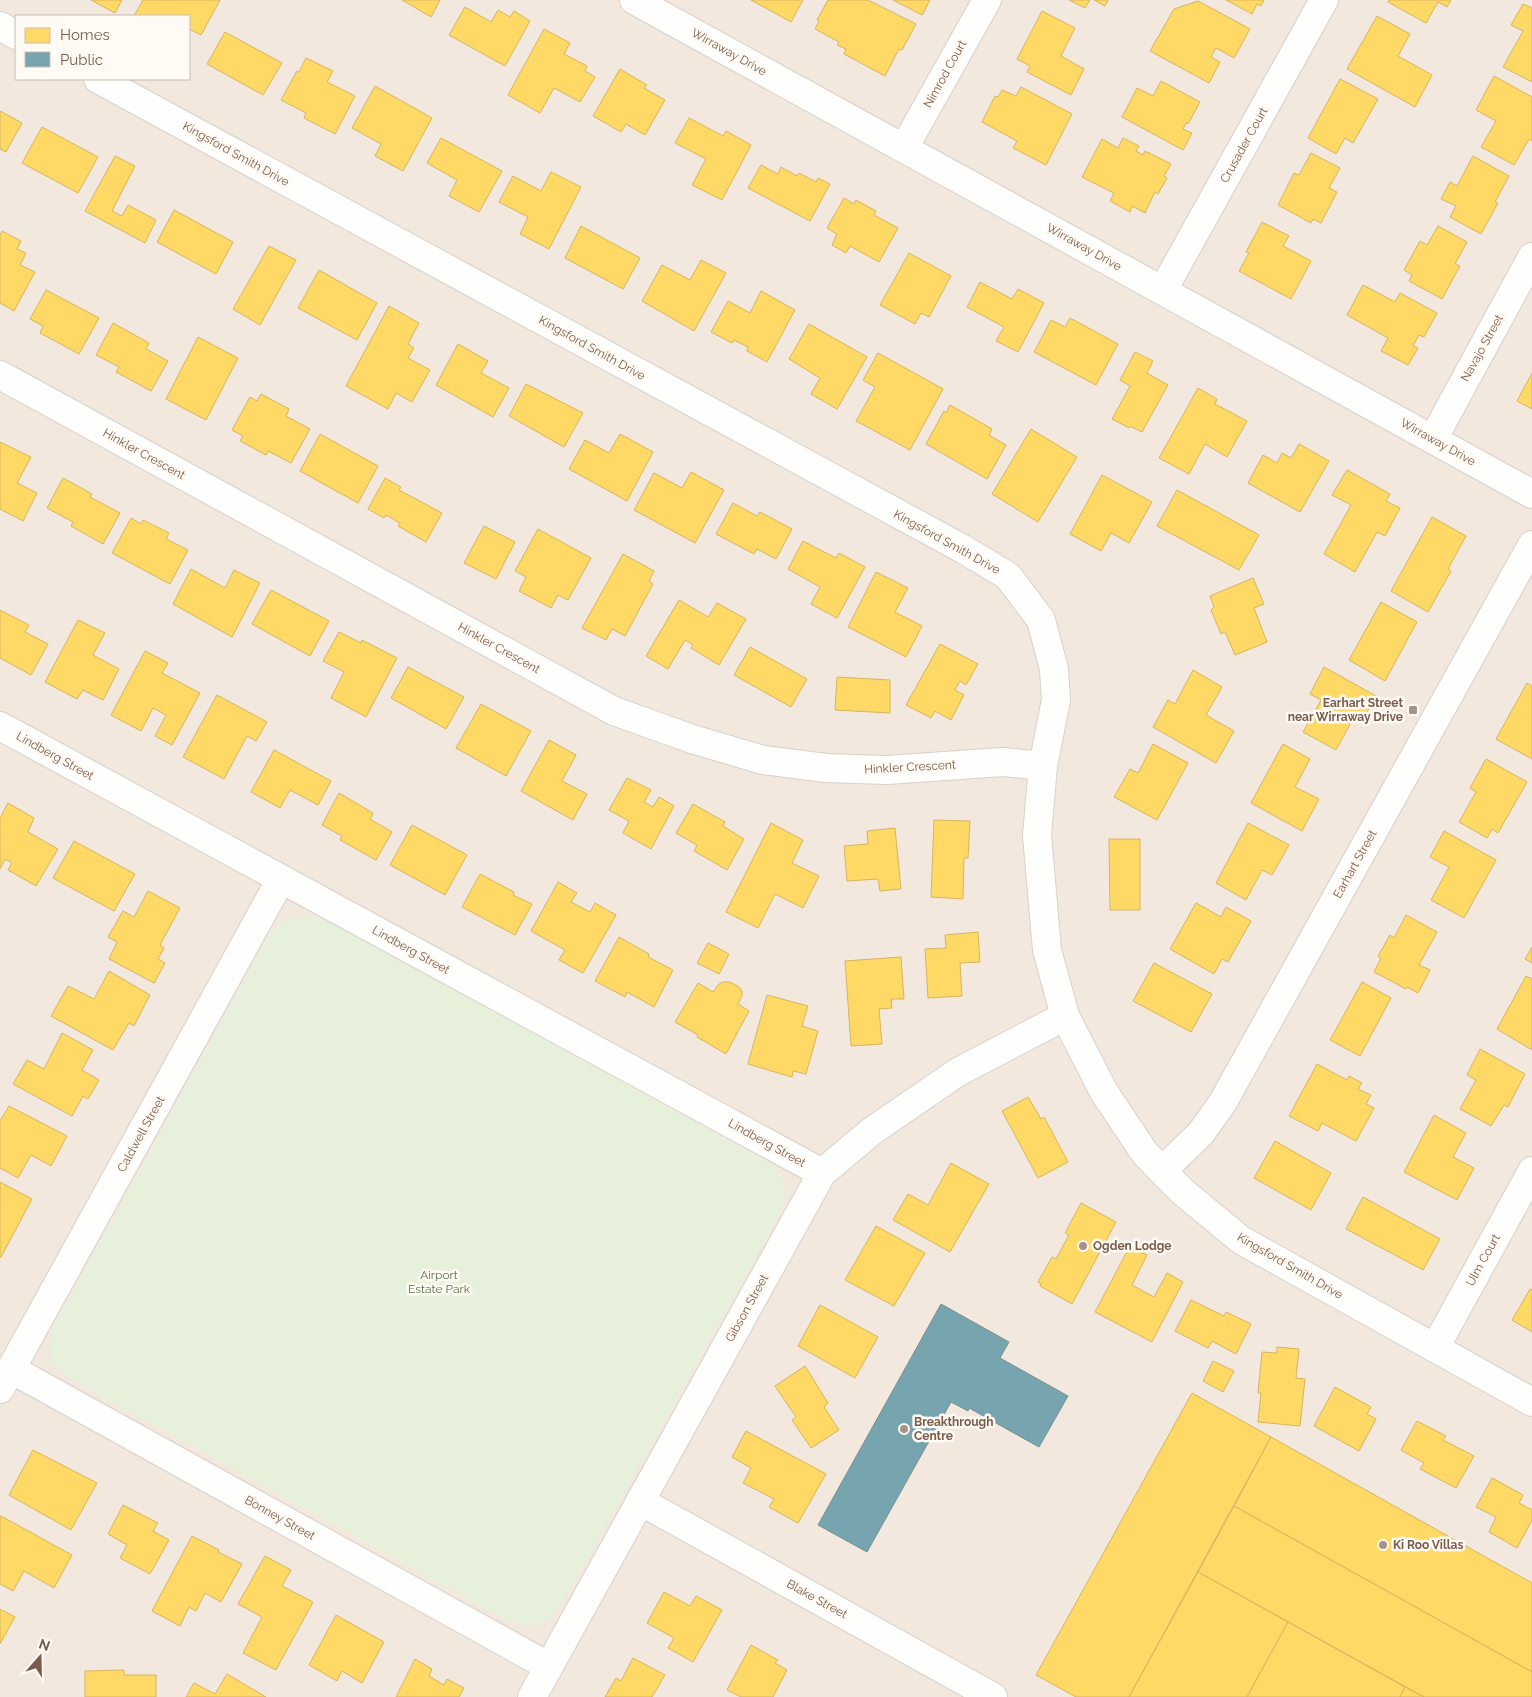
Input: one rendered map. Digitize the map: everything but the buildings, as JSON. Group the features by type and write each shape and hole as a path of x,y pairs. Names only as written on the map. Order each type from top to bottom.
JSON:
{"street":[{"name":"Nimrod Court","path":"904,148 986,0"},
{"name":"Crusader Court","path":"1163,290 1324,0"},
{"name":"Wirraway Drive","path":"644,2 904,148 1532,494"},
{"path":"0,26 15,34"},
{"name":"Kingsford Smith Drive","path":"100,80 962,549 1008,576 1041,620 1054,669 1056,700 1043,766 1037,835 1047,950 1065,1016 1104,1092 1144,1152 1183,1192 1241,1240 1532,1402"},
{"name":"Navajo Street","path":"1433,438 1532,257"},
{"name":"Hinkler Crescent","path":"0,375 597,702 623,714 692,739 763,760 826,768 887,770 1002,762 1043,766"},
{"name":"Earhart Street","path":"1162,1171 1201,1134 1223,1102 1532,545"},
{"name":"Lindberg Street","path":"0,726 822,1173"},
{"name":"Caldwell Street","path":"6,1379 281,879"},
{"name":"Gibson Street","path":"532,1697 822,1173 872,1131 958,1072 1065,1016"},
{"name":"Ulm Court","path":"1435,1348 1532,1171"},
{"name":"Bonney Street","path":"6,1379 548,1666"},
{"name":"Blake Street","path":"640,1501 993,1697"}],"shaded area":[{"path":"0,0 1532,0 1532,1697 0,1697","holes":["311,915 331,922 770,1163 782,1177 497,1615 70,1378 53,1366 53,1329 271,932 289,918"]}],"green space":[{"name":"Airport Estate Park","path":"311,915 331,922 770,1163 782,1177 785,1198 780,1213 563,1602 548,1620 527,1627 497,1615 70,1378 53,1366 49,1345 53,1329 271,932 289,918"}],"place":[{"name":"Earhart Street near Wirraway Drive","path":"1413,710"},
{"name":"Ogden Lodge","path":"1083,1246"},
{"name":"Breakthrough Centre","path":"904,1429"},
{"name":"Ki Roo Villas","path":"1383,1545"}]}
